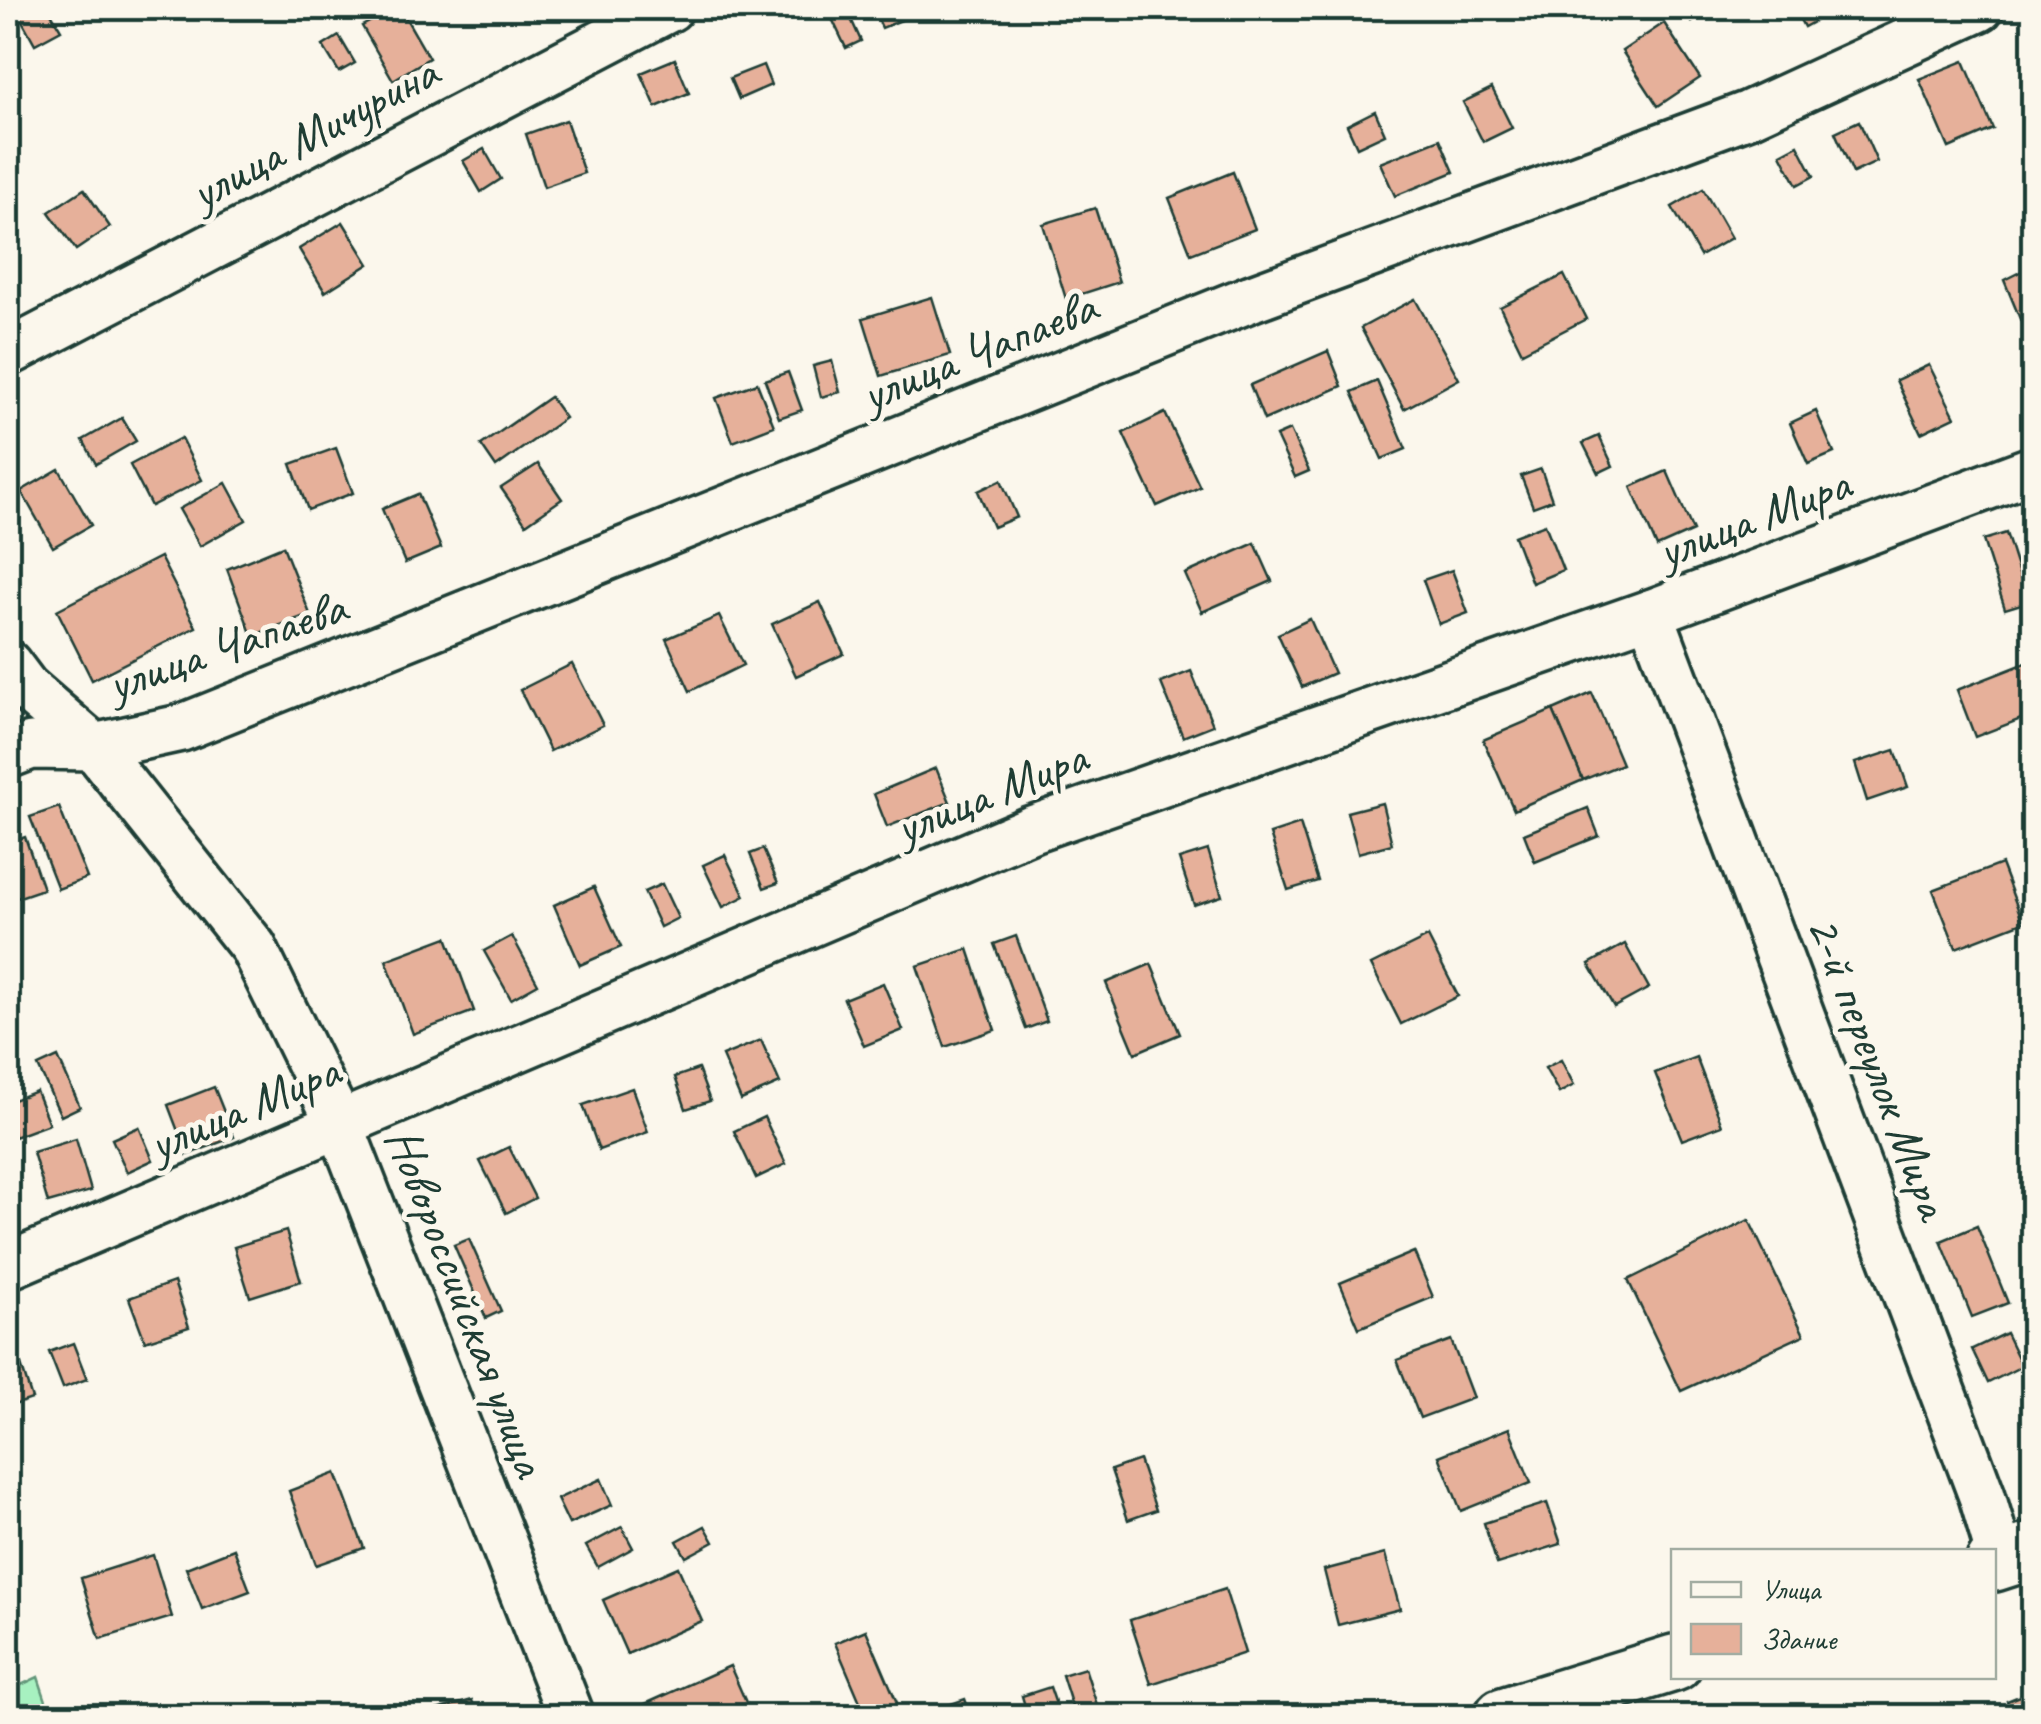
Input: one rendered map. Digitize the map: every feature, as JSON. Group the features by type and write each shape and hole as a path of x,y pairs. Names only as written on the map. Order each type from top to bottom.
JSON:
{"street":[{"name":"улица Мичурина","path":"8,353 670,8"},
{"name":"улица Чапаева","path":"8,755 31,746 94,747 180,728 1233,306 1749,114 1980,8"},
{"name":"улица Мира","path":"8,1266 1032,829 1650,613 2034,469"},
{"name":"2-й переулок Мира","path":"1650,613 1982,1496 2009,1558"},
{"name":"Новороссийская улица","path":"8,664 26,688 94,747 253,947 340,1124 571,1716"},
{"path":"1504,1716 1671,1664"}],"green space":[{"path":"38,1677 51,1716 8,1716 8,1691"}],"building":[{"path":"15,8 48,8 61,30 35,44"},
{"path":"400,8 429,58 393,80 362,26"},
{"path":"827,8 846,8 861,41 846,48"},
{"path":"873,8 923,8 924,11 882,28"},
{"path":"1682,8 1713,8 1692,22"},
{"path":"1794,8 1836,8 1837,9 1804,27"},
{"path":"1664,23 1700,78 1658,106 1622,51"},
{"path":"339,36 355,63 339,72 323,46"},
{"path":"675,59 689,93 656,107 641,73"},
{"path":"1964,61 1993,129 1949,148 1919,79"},
{"path":"763,65 771,85 739,99 730,78"},
{"path":"1492,88 1512,128 1483,142 1463,102"},
{"path":"1375,111 1385,134 1357,147 1347,125"},
{"path":"566,120 584,173 544,187 526,134"},
{"path":"1859,121 1877,162 1853,173 1835,132"},
{"path":"1440,139 1454,172 1395,196 1380,163"},
{"path":"1798,145 1814,176 1797,185 1781,154"},
{"path":"484,149 501,179 481,192 463,161"},
{"path":"1233,172 1255,229 1191,254 1169,198"},
{"path":"84,189 110,227 76,250 49,212"},
{"path":"1703,189 1731,238 1700,256 1672,207"},
{"path":"1095,208 1119,282 1066,299 1043,224"},
{"path":"343,222 369,264 325,292 299,249"},
{"path":"2034,265 2034,327 2025,331 2004,280"},
{"path":"1564,275 1586,319 1522,352 1500,307"},
{"path":"932,297 950,355 881,376 863,318"},
{"path":"1415,299 1459,379 1404,409 1361,328"},
{"path":"1328,351 1342,386 1264,420 1250,385"},
{"path":"832,361 840,392 821,397 813,366"},
{"path":"1929,365 1955,417 1921,433 1896,380"},
{"path":"788,372 802,410 779,418 765,380"},
{"path":"1377,381 1406,449 1382,459 1352,392"},
{"path":"757,383 774,426 733,442 716,398"},
{"path":"550,397 565,418 496,467 481,445"},
{"path":"1816,411 1834,453 1808,464 1790,423"},
{"path":"1165,413 1200,487 1157,506 1123,433"},
{"path":"122,418 136,441 96,464 83,440"},
{"path":"1290,430 1309,471 1295,477 1276,436"},
{"path":"1599,436 1613,466 1598,473 1583,443"},
{"path":"181,438 202,480 151,506 130,465"},
{"path":"336,448 353,493 308,510 291,464"},
{"path":"538,464 562,499 526,524 501,488"},
{"path":"59,469 91,525 53,547 21,491"},
{"path":"1541,469 1552,500 1533,507 1521,476"},
{"path":"1667,471 1693,531 1657,547 1631,487"},
{"path":"1001,480 1017,517 993,527 978,491"},
{"path":"226,483 246,520 200,546 179,509"},
{"path":"418,494 441,548 405,563 382,509"},
{"path":"1545,524 1563,570 1532,583 1514,536"},
{"path":"2006,533 2028,602 2005,609 1983,540"},
{"path":"1255,543 1272,581 1202,612 1185,574"},
{"path":"283,546 310,614 252,636 227,569"},
{"path":"160,557 196,627 92,680 57,610"},
{"path":"1452,570 1468,613 1439,624 1423,580"},
{"path":"820,602 844,654 796,676 772,624"},
{"path":"719,616 743,665 690,691 666,639"},
{"path":"1310,619 1334,673 1302,687 1278,634"},
{"path":"2031,661 2034,714 1975,737 1957,690"},
{"path":"572,664 603,725 550,751 520,690"},
{"path":"1191,671 1213,725 1183,737 1161,683"},
{"path":"1592,693 1622,764 1583,780 1553,710"},
{"path":"1553,710 1583,780 1514,810 1483,740"},
{"path":"1895,750 1908,787 1867,801 1855,763"},
{"path":"936,768 950,802 887,827 874,794"},
{"path":"1382,803 1392,844 1358,853 1347,812"},
{"path":"59,807 87,878 58,889 30,817"},
{"path":"1588,808 1599,836 1535,862 1524,834"},
{"path":"1300,824 1318,881 1288,890 1270,834"},
{"path":"25,837 43,889 8,901 8,843"},
{"path":"763,849 778,883 764,888 750,854"},
{"path":"1208,850 1222,896 1194,905 1179,859"},
{"path":"725,855 745,896 723,907 703,865"},
{"path":"2001,864 2023,922 1956,948 1933,890"},
{"path":"662,884 678,918 660,927 644,892"},
{"path":"594,887 621,947 580,965 554,905"},
{"path":"512,936 538,984 511,999 484,951"},
{"path":"1016,936 1047,1021 1026,1029 994,944"},
{"path":"447,937 474,1011 413,1034 386,960"},
{"path":"1428,937 1458,996 1401,1024 1371,965"},
{"path":"1625,944 1649,988 1614,1007 1589,964"},
{"path":"968,949 995,1030 945,1047 917,966"},
{"path":"1151,964 1180,1034 1135,1053 1106,983"},
{"path":"883,983 903,1030 864,1046 844,999"},
{"path":"761,1040 780,1083 741,1100 722,1056"},
{"path":"58,1057 80,1107 61,1116 38,1066"},
{"path":"1696,1057 1722,1125 1682,1140 1655,1073"},
{"path":"1561,1060 1574,1085 1559,1093 1545,1068"},
{"path":"698,1069 710,1101 686,1109 675,1077"},
{"path":"214,1087 234,1137 187,1155 168,1105"},
{"path":"632,1088 648,1132 599,1150 583,1105"},
{"path":"36,1091 49,1124 14,1137 8,1102"},
{"path":"764,1117 786,1164 756,1178 734,1131"},
{"path":"139,1127 153,1160 127,1172 112,1139"},
{"path":"76,1139 91,1191 48,1203 33,1152"},
{"path":"509,1147 535,1198 506,1213 480,1161"},
{"path":"1749,1220 1804,1335 1681,1391 1628,1280"},
{"path":"1977,1226 2008,1303 1972,1317 1941,1241"},
{"path":"286,1231 301,1281 250,1297 234,1247"},
{"path":"469,1239 501,1311 486,1318 454,1245"},
{"path":"1414,1252 1433,1297 1359,1328 1340,1283"},
{"path":"174,1282 189,1327 145,1341 129,1298"},
{"path":"2006,1333 2022,1366 1988,1383 1972,1349"},
{"path":"1451,1340 1473,1398 1420,1418 1397,1360"},
{"path":"73,1343 87,1379 63,1388 49,1352"},
{"path":"17,1352 32,1399 8,1407 8,1355"},
{"path":"1509,1428 1531,1483 1461,1511 1439,1456"},
{"path":"1139,1460 1156,1510 1128,1520 1111,1470"},
{"path":"336,1473 364,1548 316,1565 289,1491"},
{"path":"601,1479 612,1505 569,1524 557,1499"},
{"path":"1547,1503 1561,1544 1497,1564 1484,1523"},
{"path":"705,1526 714,1542 686,1557 677,1541"},
{"path":"622,1527 633,1548 598,1567 586,1546"},
{"path":"234,1549 250,1591 202,1609 186,1568"},
{"path":"1385,1554 1400,1609 1338,1625 1324,1570"},
{"path":"153,1555 172,1617 100,1639 81,1578"},
{"path":"678,1567 702,1621 627,1654 603,1600"},
{"path":"1225,1589 1245,1653 1151,1684 1130,1620"},
{"path":"866,1630 901,1712 890,1716 866,1716 835,1643"},
{"path":"730,1666 752,1716 648,1716 643,1705"},
{"path":"1085,1668 1099,1711 1075,1716 1062,1675"},
{"path":"1050,1687 1060,1716 1028,1716 1022,1696"},
{"path":"2034,1690 2034,1716 2013,1716 2007,1701"},
{"path":"965,1699 971,1716 917,1716"},
{"path":"472,1700 477,1716 415,1716"}]}
